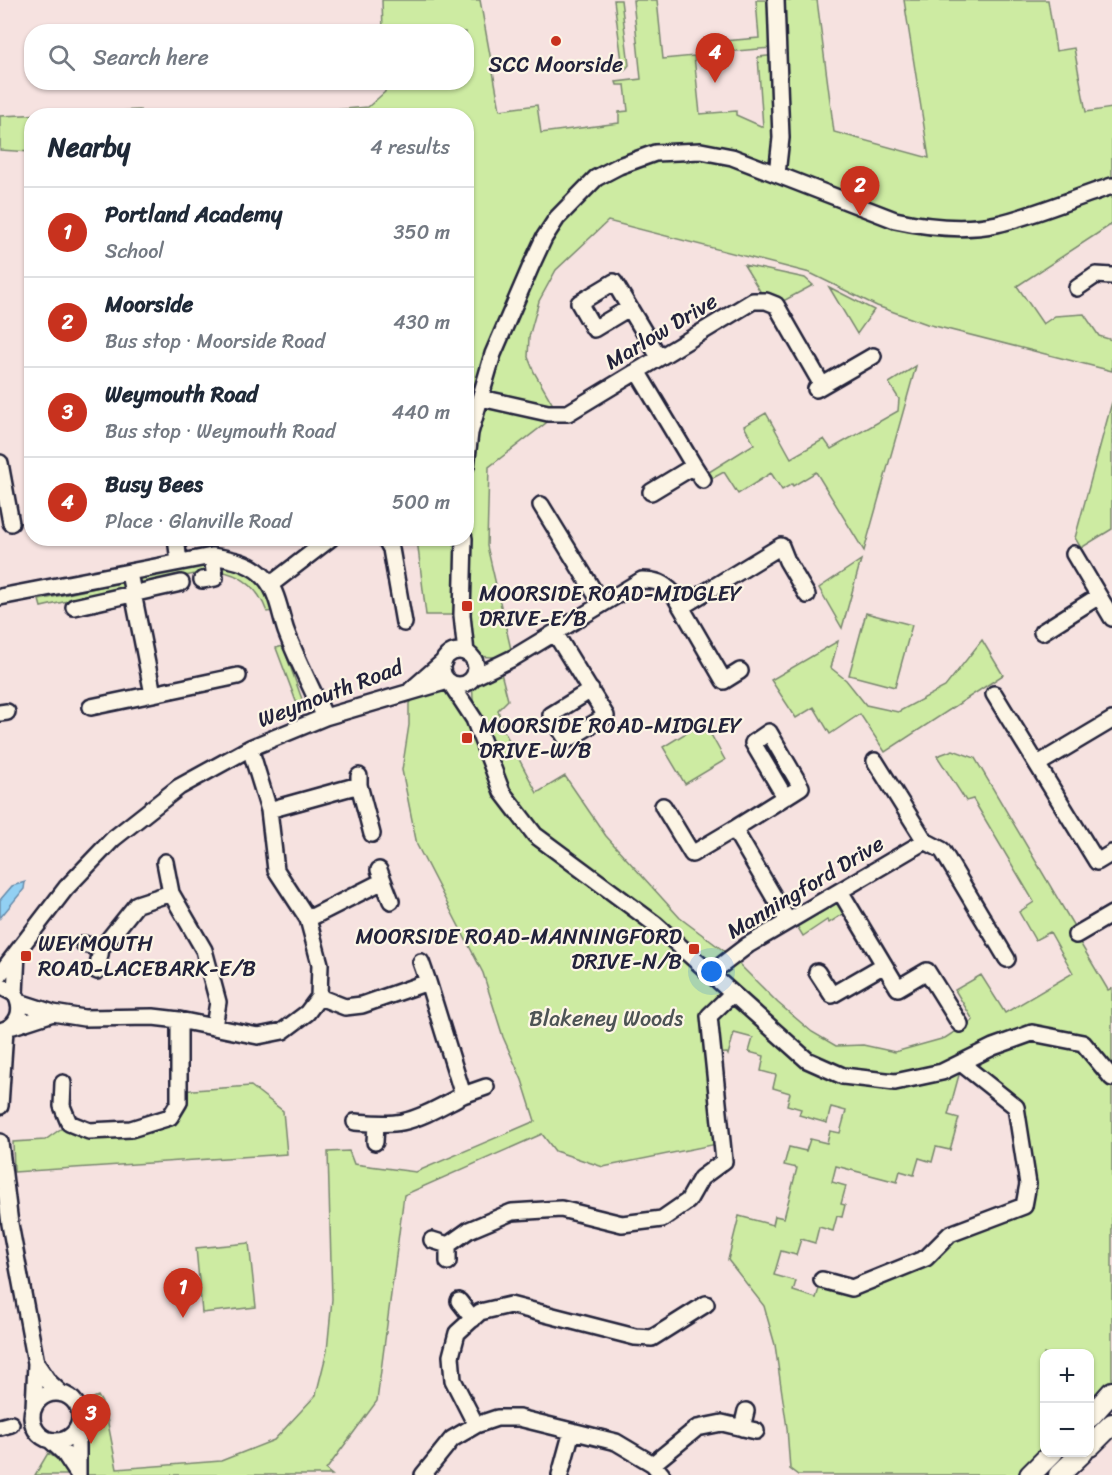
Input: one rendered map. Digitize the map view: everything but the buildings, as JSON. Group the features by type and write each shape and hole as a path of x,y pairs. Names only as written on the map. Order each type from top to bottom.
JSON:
{"main road":[{"path":"1094,1412 1112,1392"},
{"path":"1094,1441 1112,1424"},
{"path":"1030,1475 1048,1457"},
{"path":"1059,1475 1078,1457"}],"street":[{"path":"776,0 781,138 777,174"},
{"path":"474,420 493,354 544,238 557,218 596,178 619,166 655,153 701,151 732,157 895,219 921,226 973,227 996,224 1112,186"},
{"path":"1077,288 1096,275 1112,276"},
{"name":"Marlow Drive","path":"481,398 548,412 568,413 753,301 766,301 776,305 818,388 873,356"},
{"path":"629,308 659,357"},
{"path":"637,371 703,480"},
{"path":"0,464 11,523"},
{"path":"651,492 694,466"},
{"path":"542,505 601,603"},
{"path":"177,546 179,562"},
{"path":"270,585 321,546"},
{"path":"389,546 404,623"},
{"path":"464,546 462,615 469,655 476,667 473,679 474,719"},
{"path":"681,607 781,546 807,595"},
{"path":"1074,554 1112,618"},
{"path":"202,580 215,578 212,556"},
{"path":"0,597 212,556 240,561 260,573 270,585 286,630 325,717"},
{"path":"129,573 153,694"},
{"path":"409,692 450,682 462,685 513,658 642,580 655,580 673,593 724,681 740,671"},
{"path":"74,607 181,583"},
{"path":"1042,632 1099,596"},
{"path":"462,615 442,669 474,719 502,792 534,835 655,924 807,1060 843,1076 895,1082 942,1072 993,1047 1032,1033 1083,1043 1112,1078"},
{"path":"555,633 591,690"},
{"path":"446,658 456,651 469,655 513,658"},
{"name":"Weymouth Road","path":"0,974 66,888 113,839 179,787 249,748 325,717 409,692 446,658"},
{"path":"91,707 238,676"},
{"path":"994,694 1038,764 1108,856"},
{"path":"1038,764 1112,720"},
{"path":"0,986 17,998 53,1013 84,1018 153,1017 258,1036 283,1031 307,1013 319,997 320,964 308,919 276,870 270,810 249,748"},
{"path":"875,761 925,841 942,850 1007,959"},
{"path":"270,810 359,780 372,834"},
{"path":"663,806 692,854 785,797"},
{"path":"734,829 788,921"},
{"name":"Manningford Drive","path":"710,974 748,945 925,841"},
{"path":"165,862 171,892 204,950 218,1002 214,1027"},
{"path":"308,919 381,876 391,901"},
{"path":"840,891 898,988 927,970 960,1024"},
{"path":"97,971 100,949 137,904 171,892"},
{"path":"1076,935 1112,914"},
{"path":"84,944 100,949"},
{"path":"0,1106 1,1067 6,1029 19,1015 17,953"},
{"path":"421,962 463,1095"},
{"path":"817,972 832,995 884,965"},
{"path":"319,997 345,1006 362,1005 428,982"},
{"path":"448,1245 470,1230 512,1212 561,1209 622,1224 662,1219 688,1201 701,1178 724,1161 709,1016 732,994"},
{"path":"6,1029 53,1013"},
{"path":"63,1083 63,1128 89,1131 131,1129 170,1117 178,1102 179,1020"},
{"path":"822,1280 852,1288 926,1258 950,1234 1024,1206 1028,1184 1016,1107 962,1064"},
{"path":"355,1122 376,1124 401,1122 486,1087"},
{"path":"375,1142 376,1124"},
{"path":"0,1142 10,1224 36,1363 32,1417 36,1431 64,1453 78,1475"},
{"path":"432,1240 448,1245"},
{"path":"448,1245 448,1262"},
{"path":"459,1300 473,1319"},
{"path":"476,1425 453,1380 451,1356 457,1334 480,1312 510,1305 635,1337 652,1338 706,1304"},
{"path":"692,1312 701,1325"},
{"path":"36,1363 50,1382 77,1406 80,1418 78,1475"},
{"path":"34,1408 43,1398 62,1394"},
{"path":"423,1475 452,1439 476,1425 497,1418 519,1418 616,1442 658,1469 697,1428 722,1423 749,1430 746,1411"},
{"path":"51,1441 67,1439 78,1428"},
{"path":"560,1475 572,1431"}],"green space":[{"path":"382,0 480,0 500,110 537,105 541,133 619,123 619,112 628,111 625,85 617,85 616,82 641,79 633,0 657,0 663,59 694,56 700,114 736,111 736,115 763,127 758,57 778,55 776,0 817,0 834,132 929,158 904,0 1048,0 1056,51 1074,48 1086,112 1112,108 1112,224 1017,286 1043,324 1055,316 1084,314 1099,336 1112,340 1112,371 927,324 877,306 810,273 608,221 556,270 539,301 529,337 528,357 552,403 546,423 489,467 487,546 513,658 472,656 462,615 426,615 418,546 474,546 474,108 357,108 368,107 385,90 474,90 474,24 383,24"},
{"path":"614,0 621,0 629,65 624,71 615,72 615,70 623,69"},
{"path":"756,0 769,0 771,48 725,52 724,41 759,38"},
{"path":"24,115 24,152 0,150 0,116"},
{"path":"744,265 805,278 813,285 776,305 766,301"},
{"path":"829,287 874,310 857,334"},
{"path":"916,366 864,551 816,472 782,490 771,473 738,494 724,472 713,478 709,472 754,444 744,426 766,413 791,458 824,439 831,449 898,411 899,399 889,383"},
{"path":"1112,402 1112,529 1081,548 1075,538"},
{"path":"861,560 842,628 819,588"},
{"path":"219,564 239,570 254,579 266,592 274,611 267,612 255,590 243,580 219,571"},
{"path":"205,565 206,572 137,585 136,578"},
{"path":"124,582 125,588 41,607 39,600"},
{"path":"866,613 912,625 895,687 849,675"},
{"path":"982,640 1003,675 885,752 860,714 830,734 814,707 796,718 771,680 838,641 831,668 846,680 866,705 898,712 945,687"},
{"path":"283,646 303,702 297,704 276,648"},
{"name":"Blakeney Woods","path":"499,665 508,700 498,710 503,729 537,793 565,776 606,836 680,918 732,957 778,1003 812,1032 836,1046 863,1045 895,1052 945,1038 973,1020 955,990 981,975 1005,1013 1073,973 1050,932 1035,940 1019,912 1034,902 973,799 966,801 937,756 953,750 975,758 1075,928 1076,936 1108,990 1112,988 1112,1392 1094,1412 1094,1349 1040,1349 1041,1457 1030,1475 798,1475 790,1469 787,1428 775,1345 764,1306 728,1260 739,1216 773,1225 775,1216 784,1218 797,1168 784,1165 789,1147 806,1151 810,1139 827,1143 830,1131 840,1133 846,1111 831,1107 827,1123 799,1115 801,1109 787,1105 790,1093 773,1088 776,1075 761,1071 764,1056 749,1052 753,1038 734,1033 728,1055 727,1053 713,1054 722,1143 603,1167 555,1151 542,1134 404,1195 377,1401 326,1470 332,1475 35,1475 48,1453 78,1474 72,1407 98,1396 105,1408 117,1469 221,1461 274,1440 316,1395 327,1351 332,1299 328,1152 349,1151 354,1164 416,1172 535,1121 522,1080 503,1037 483,973 417,845 402,770 409,725 409,692 448,681 474,717 472,680","holes":["962,1064 1016,1107 1024,1206 950,1234 902,1268 852,1288 822,1280 816,1298 793,1291 796,1281 774,1275 781,1251 796,1255 801,1239 815,1243 819,1227 833,1231 837,1216 842,1217 845,1205 841,1204 846,1186 832,1182 836,1166 897,1182 900,1171 914,1175 919,1158 932,1162 936,1147 950,1150 959,1118 948,1115"]},
{"path":"704,722 725,760 685,784 663,747"},
{"path":"840,891 851,909 829,923 827,920 803,936 792,918"},
{"path":"251,1086 283,1111 287,1154 14,1172 13,1142 45,1140 69,1123 89,1131 170,1117 179,1091"},
{"path":"249,1243 256,1307 202,1313 196,1248"}],"water":[{"path":"25,882 24,889 0,918 0,900 12,886"}],"place":[{"name":"SCC Moorside","path":"556,41"},
{"name":"Busy Bees","path":"715,83"},
{"name":"Moorside","path":"860,216"},
{"name":"MOORSIDE ROAD-MIDGLEY DRIVE-E/B","path":"467,606"},
{"name":"MOORSIDE ROAD-MIDGLEY DRIVE-W/B","path":"467,738"},
{"name":"MOORSIDE ROAD-MANNINGFORD DRIVE-N/B","path":"694,949"},
{"name":"WEYMOUTH ROAD-LACEBARK-E/B","path":"26,956"},
{"name":"Portland Academy","path":"183,1318"},
{"name":"Weymouth Road","path":"91,1444"}]}
